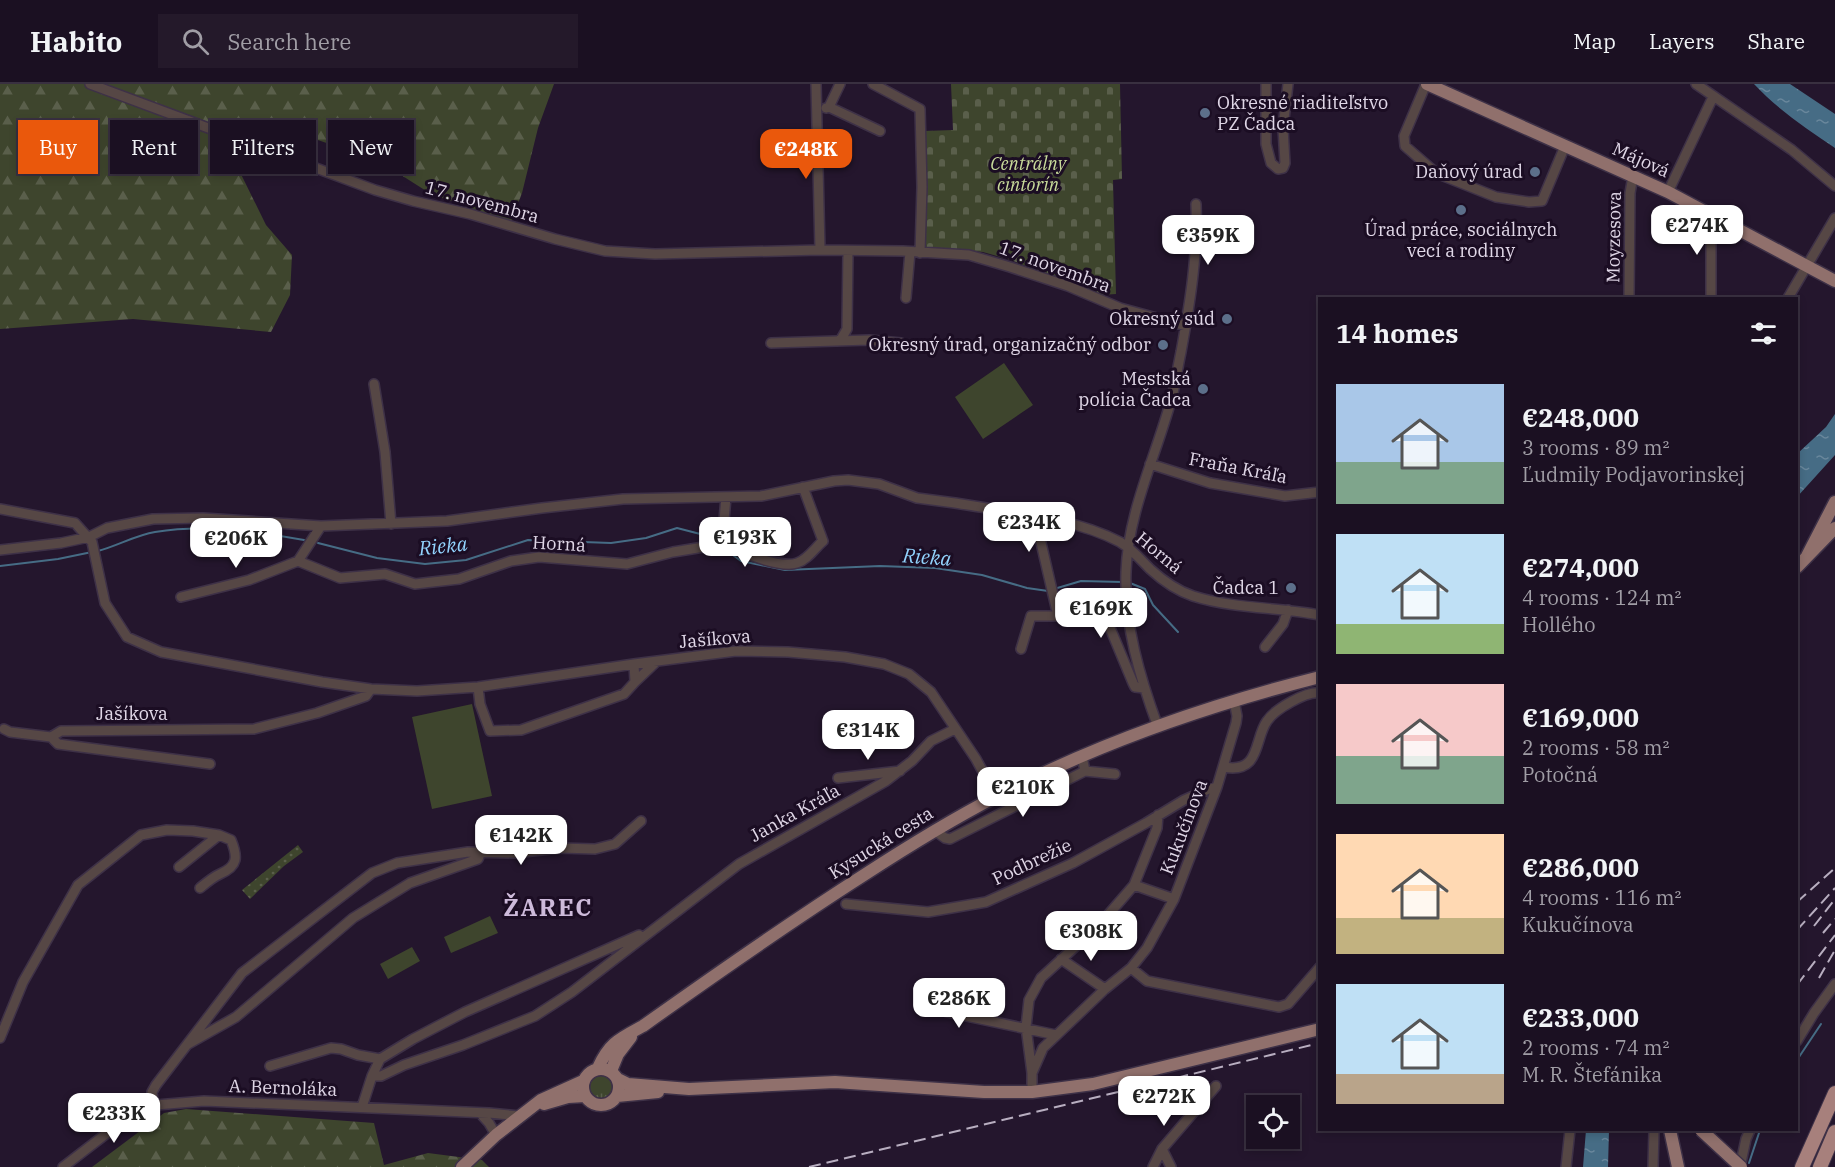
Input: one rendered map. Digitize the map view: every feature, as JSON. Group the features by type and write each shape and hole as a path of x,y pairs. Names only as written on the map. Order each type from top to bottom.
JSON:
{"highway":[{"path":"1803,1167 1835,1093"},
{"path":"1820,1167 1835,1132"}],"main road":[{"name":"Májová","path":"1427,84 1668,192 1835,281"},
{"path":"1807,556 1835,502"},
{"path":"1798,566 1835,528"},
{"name":"Kysucká cesta","path":"462,1167 524,1112 553,1093 583,1081 589,1073 598,1068 605,1053 612,1045 643,1026 809,910 934,830 996,796 1082,756 1234,701 1318,678"},
{"name":"Kysucká cesta","path":"524,1112 568,1097 585,1096 588,1101 598,1105 609,1104 617,1096 619,1090 614,1075 622,1048 643,1026"},
{"path":"617,1096 689,1089 835,1082 984,1092 1032,1092 1093,1084 1318,1029"},
{"path":"598,1068 628,1084 689,1089"},
{"path":"583,1081 582,1089 585,1096"},
{"path":"1670,1131 1678,1167"},
{"path":"1702,1131 1741,1167"}],"street":[{"name":"17. novembra","path":"90,84 375,190 605,251 655,254 848,250 969,255 1068,286 1120,308 1186,326"},
{"path":"816,84 820,250"},
{"path":"829,107 840,84"},
{"path":"873,84 920,109 922,187 915,252 906,298"},
{"path":"1266,84 1266,144 1272,163 1278,169 1283,168 1286,163 1283,128 1288,84"},
{"path":"1427,84 1404,136 1405,146 1436,172 1496,197 1529,202 1542,201 1565,146"},
{"path":"1696,84 1792,150 1835,186"},
{"path":"1668,192 1713,97"},
{"path":"818,109 829,107 880,131"},
{"name":"Moyzesova","path":"1629,297 1630,192 1633,176"},
{"path":"1158,727 1144,688 1133,640 1126,571 1131,534 1173,393 1186,326 1197,237 1196,204"},
{"path":"1711,214 1711,297"},
{"path":"1789,297 1835,218"},
{"path":"840,340 847,329 848,250"},
{"path":"771,343 840,340 901,343"},
{"path":"374,384 385,452 391,524"},
{"name":"Fraňa Kráľa","path":"1150,464 1210,483 1286,496 1318,492"},
{"name":"Horná","path":"0,550 90,539 107,528 153,519 203,518 321,526 391,524 447,521 542,507 623,500 761,496 834,481 865,481 892,487 917,498 1086,527 1129,547 1152,571 1180,591 1216,602 1318,615"},
{"path":"726,497 722,544 743,553 779,563 796,563 823,541 803,487"},
{"path":"0,509 75,523 90,539"},
{"path":"1035,517 1058,616"},
{"path":"181,597 249,580 298,561 321,526"},
{"name":"Jašíkova","path":"90,539 105,603 127,637 161,652 371,689 417,691 478,687 736,651 788,652 872,661 893,667 917,679 931,692 976,759 996,796"},
{"name":"Horná","path":"298,561 340,578 385,574 415,584 459,579 525,558 539,557 627,564 673,552 722,544"},
{"path":"1265,647 1283,624 1288,610"},
{"path":"1021,649 1031,616 1058,616 1108,623 1135,687 1144,688"},
{"path":"478,687 480,704 490,731 521,730 624,694 657,661"},
{"path":"634,664 635,682"},
{"name":"Jašíkova","path":"210,764 58,744 51,737 61,731 254,729 317,713 366,696 371,689"},
{"name":"Kukučínova","path":"1224,767 1235,768 1247,763 1258,748 1267,721 1272,716 1291,702 1312,693 1318,693"},
{"name":"Kukučínova","path":"1032,1073 1043,1048 1106,988 1131,968 1147,948 1174,899 1224,767 1236,723 1234,701"},
{"path":"4,729 10,732 51,737"},
{"name":"Janka Kráľa","path":"372,1076 381,1076 404,1065 463,1045 535,1016 572,992 739,864 886,781 912,761 931,741 955,729"},
{"path":"1082,756 1084,771"},
{"path":"838,778 900,771"},
{"path":"934,830 950,839 1084,771 1115,774"},
{"name":"Podbrežie","path":"846,904 928,912 986,902 1073,863 1184,800 1217,787"},
{"name":"Kukučínova","path":"1032,1073 1026,1027 1029,1000 1041,978 1101,923 1134,885 1157,828 1158,815"},
{"path":"63,1167 145,1104 153,1101 152,1092 156,1085 242,973 372,873 397,863 468,852 514,853 560,848 596,849 615,844 641,821"},
{"path":"0,1038 23,982 78,885 141,835 167,830 193,831 219,835 231,840 235,851 234,864 227,872 219,874 200,888"},
{"path":"179,867 219,835"},
{"path":"184,1046 236,1017 353,918 410,883 478,859 481,852"},
{"name":"Kukučínova","path":"1134,885 1174,899"},
{"name":"Janka Kráľa","path":"380,1059 421,1034 465,1012 652,929"},
{"path":"1061,958 1106,988"},
{"path":"1131,968 1147,981 1273,1007 1288,1004 1318,969"},
{"path":"948,984 944,1004 947,1012 1056,1035"},
{"path":"1798,1039 1835,984"},
{"path":"270,1066 331,1048 380,1059 362,1107"},
{"path":"1032,1073 1032,1092"},
{"path":"1153,1167 1162,1149 1216,1086"},
{"name":"A. Bernoláka","path":"153,1101 156,1105 204,1101 480,1113 524,1112"},
{"path":"480,1113 496,1135"},
{"path":"1566,1167 1570,1131"},
{"path":"1653,1167 1654,1131"},
{"path":"1741,1167 1750,1131"},
{"path":"1162,1149 1171,1167"}],"green space":[{"path":"0,84 554,84 538,128 522,193 511,222 431,194 399,174 414,174 414,120 328,120 328,143 316,139 316,120 210,120 210,174 241,174 266,225 292,255 290,295 271,332 133,319 0,329"},
{"name":"Centrálny cintorín","path":"951,84 1120,84 1122,179 1113,180 1116,294 1100,295 1011,260 983,252 924,247 925,131 953,130"},
{"path":"1004,363 1033,405 983,439 955,397"},
{"path":"472,704 492,796 432,809 412,717"},
{"path":"298,845 303,852 284,866 250,899 242,890"},
{"path":"490,916 498,933 451,953 444,937"},
{"path":"412,947 420,961 388,979 380,964"},
{"path":"601,1076 609,1079 612,1087 609,1095 601,1098 593,1095 590,1087 593,1079"},
{"path":"186,1109 374,1123 384,1165 428,1153 482,1160 489,1167 92,1167 164,1113"}],"water":[{"path":"1754,84 1790,84 1835,114 1835,148 1782,110"},
{"path":"1835,414 1835,455 1798,496 1798,453 1826,427"},
{"path":"1586,1131 1609,1131 1608,1167 1583,1167"}],"waterway":[{"name":"Rieka","path":"318,543 377,558 425,564 466,560 528,540 611,543 646,538 677,528 712,539"},
{"name":"Rieka","path":"98,551 148,533 192,529 248,531 304,540"},
{"name":"Rieka","path":"726,550 741,561 785,570 880,566 935,568 982,575 1027,588 1048,591"},
{"name":"Rieka","path":"0,566 58,559 92,552"},
{"name":"Rieka","path":"1054,589 1081,581 1122,582"},
{"name":"Rieka","path":"1130,583 1145,589 1153,605 1178,632"},
{"path":"1798,1058 1821,1024"},
{"path":"1749,1163 1760,1131"}],"railway":[{"path":"1798,901 1835,868"},
{"path":"1798,929 1835,888"},
{"path":"1814,926 1835,899"},
{"path":"1823,933 1835,919"},
{"path":"1798,984 1835,935"},
{"path":"1819,978 1835,950"},
{"path":"809,1167 1318,1043"}],"place":[{"name":"Okresné riaditeľstvo PZ Čadca","path":"1205,113"},
{"name":"Daňový úrad","path":"1535,172"},
{"name":"Úrad práce, sociálnych vecí a rodiny","path":"1461,210"},
{"name":"Okresný súd","path":"1227,319"},
{"name":"Okresný úrad, organizačný odbor","path":"1163,345"},
{"name":"Mestská polícia Čadca","path":"1203,389"},
{"name":"Čadca 1","path":"1291,588"}],"district":[{"name":"ŽAREC","path":"548,908"}]}
